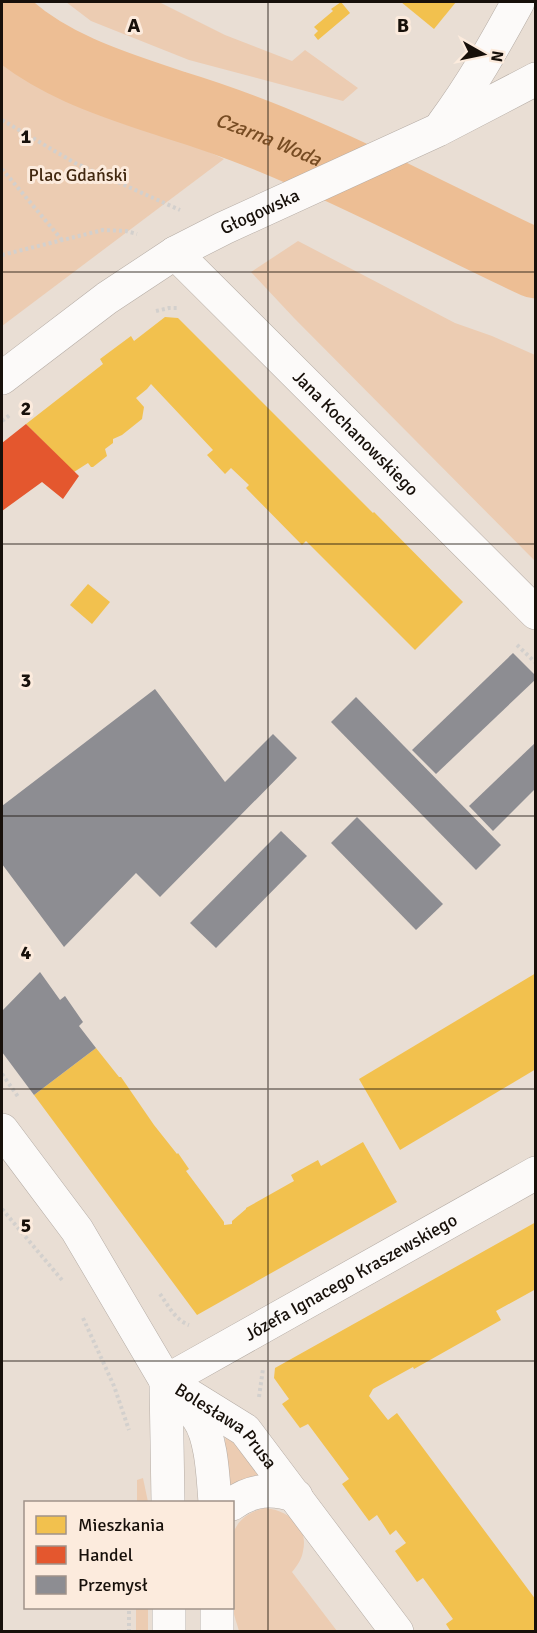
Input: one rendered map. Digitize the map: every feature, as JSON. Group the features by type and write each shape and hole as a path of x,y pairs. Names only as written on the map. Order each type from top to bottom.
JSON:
{"street":[{"path":"433,132 465,93 518,2"},
{"name":"Głogowska","path":"2,378 107,298 176,253 224,228 433,132 536,79"},
{"name":"Jana Kochanowskiego","path":"176,253 536,613"},
{"name":"Bolesława Prusa","path":"2,1130 77,1230 166,1381 245,1430 397,1632"},
{"name":"Józefa Ignacego Kraszewskiego","path":"166,1381 536,1173"},
{"path":"166,1381 168,1501"},
{"path":"166,1381 199,1420 206,1438 215,1501"},
{"path":"234,1503 248,1494 260,1491 272,1490 296,1496"},
{"path":"169,1609 169,1632"},
{"path":"217,1609 217,1632"}],"path":[{"path":"2,120 75,163 184,212"},
{"path":"2,168 62,240"},
{"path":"2,255 103,230 139,234 176,253"},
{"path":"151,312 169,308 182,309"},
{"path":"2,422 20,408"},
{"path":"516,644 536,663"},
{"path":"2,1074 22,1103"},
{"path":"2,1209 65,1284"},
{"path":"154,1286 175,1315 184,1323 194,1327"},
{"path":"82,1314 114,1386 131,1438"},
{"path":"259,1404 263,1366"},
{"path":"129,1609 129,1632"}],"green space":[{"path":"66,2 159,2 225,35 292,61 305,50 358,88 343,101 189,60 91,21"},
{"name":"Plac Gdański","path":"2,55 224,159 2,326"},
{"path":"298,241 455,323 535,355 535,561 251,272"},
{"path":"227,1432 260,1471 259,1478 230,1487 225,1451"},
{"path":"143,1478 148,1501 137,1501 137,1480"},
{"path":"265,1508 273,1509 288,1516 299,1527 303,1534 303,1551 302,1557 292,1572 337,1631 239,1631 233,1612 234,1532 237,1525 251,1513"},
{"path":"136,1609 148,1609 148,1631 136,1631"}],"building: Mieszkania":[{"path":"341,2 350,13 318,40 314,35 318,31 314,27"},
{"path":"401,2 456,2 434,29"},
{"path":"165,317 178,318 463,602 415,650 306,541 302,545 246,488 249,485 231,468 225,474 207,455 213,450 151,384 136,398 144,407 142,419 122,435 113,439 113,443 105,449 107,456 93,467 88,463 74,472 26,424 103,364 100,359 131,336 134,341"},
{"path":"88,584 110,602 92,624 70,605"},
{"path":"536,973 536,1069 400,1150 359,1079"},
{"path":"96,1048 121,1077 154,1125 178,1153 189,1169 186,1171 224,1225 232,1224 232,1221 246,1208 294,1181 291,1175 318,1160 321,1166 363,1142 397,1202 197,1315 34,1095"},
{"path":"536,1222 536,1289 496,1311 501,1320 414,1369 413,1367 373,1389 369,1396 388,1420 397,1413 536,1600 536,1629 533,1632 451,1632 446,1624 453,1619 423,1578 417,1582 395,1551 406,1543 396,1530 390,1535 377,1515 369,1521 342,1484 349,1479 308,1424 300,1428 282,1404 289,1399 274,1378 275,1368"}],"building: Handel":[{"path":"26,424 79,476 63,499 42,482 2,511 2,443"}],"building: Przemysł":[{"path":"513,653 536,676 536,679 436,774 412,750"},
{"path":"155,689 225,782 273,734 297,758 160,897 136,873 64,947 2,864 2,806"},
{"path":"356,697 501,845 476,870 331,722"},
{"path":"536,742 536,788 493,831 469,806"},
{"path":"357,817 443,904 416,930 331,843"},
{"path":"281,831 307,856 216,948 190,923"},
{"path":"40,972 60,1000 65,996 83,1022 79,1026 96,1048 34,1095 2,1052 2,1011"}],"waterway":[{"name":"Czarna Woda","path":"2,20 40,49 83,72 129,90 212,117 307,154 536,264"}]}
